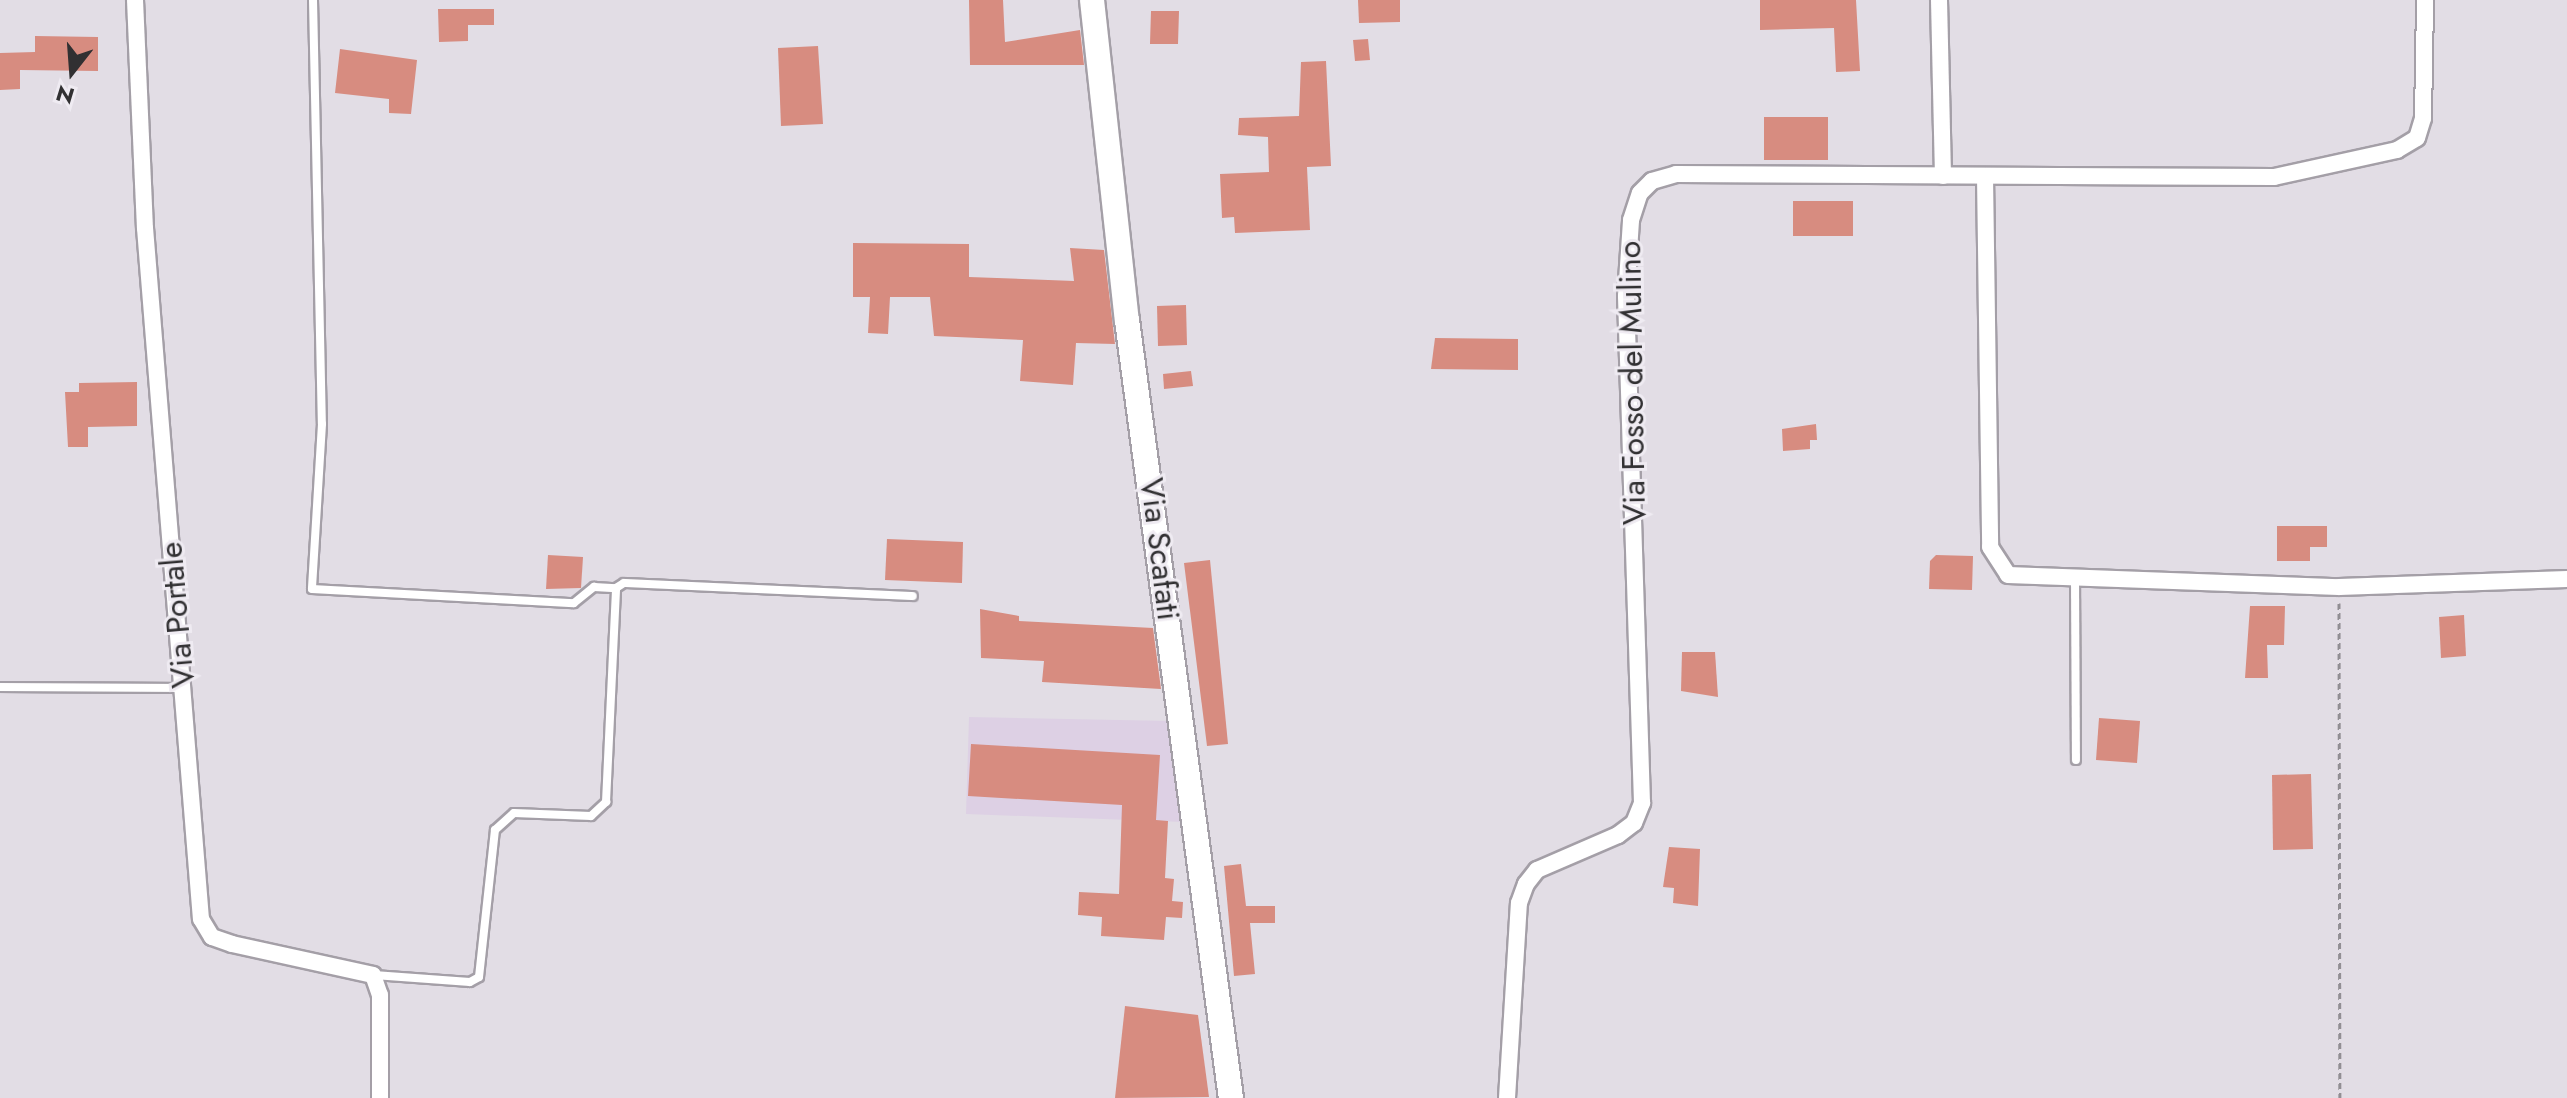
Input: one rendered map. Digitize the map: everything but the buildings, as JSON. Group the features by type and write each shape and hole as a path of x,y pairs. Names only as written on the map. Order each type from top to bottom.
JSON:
{"street":[{"name":"Via Portale","path":"135,0 145,228 201,919 212,937 373,975"},
{"name":"Via Scafati","path":"1092,0 1127,320 1231,1098"},
{"path":"1939,0 1943,176"},
{"name":"Via Fosso del Mulino","path":"1507,1098 1519,903 1526,884 1537,870 1618,835 1634,823 1642,803 1626,296 1631,220 1640,193 1652,181 1676,174 2274,177 2397,150 2417,138 2423,118 2425,0"},
{"path":"1985,176 1990,547 2008,575 2075,580 2339,587 2567,579"},
{"path":"373,975 380,995 380,1098"}],"lane":[{"path":"313,0 322,424 312,589 574,603 594,587 616,588 635,582 705,589 913,596"},
{"path":"2075,580 2076,760"},
{"path":"373,975 470,982 479,977 495,830 503,818 514,813 591,816 606,802 616,588"},
{"path":"0,687 183,688"}],"path":[{"path":"2339,587 2340,1098"}],"shaded area":[{"path":"969,717 1170,721 1184,822 966,814"}]}
